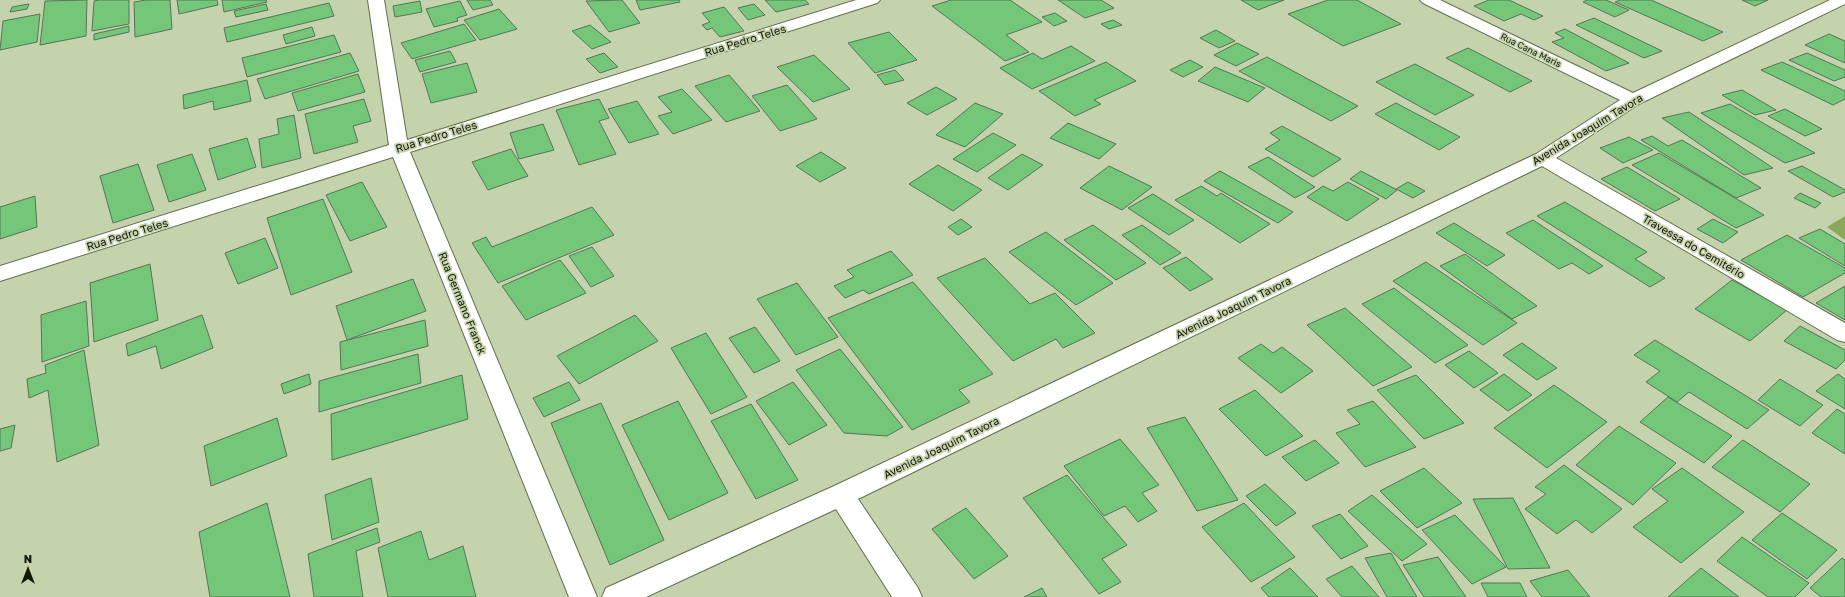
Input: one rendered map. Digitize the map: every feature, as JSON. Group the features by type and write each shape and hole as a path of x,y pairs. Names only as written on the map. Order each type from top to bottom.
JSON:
{"street":[{"name":"Rua Germano Franck","path":"376,0 399,148 583,597"},
{"name":"Rua Pedro Teles","path":"0,274 871,0"},
{"name":"Rua Cana Maris","path":"1428,0 1633,100"},
{"name":"Avenida Joaquim Tavora","path":"616,597 841,495 1543,158 1633,100 1842,0"},
{"name":"Travessa do Cemitério","path":"1543,158 1845,334"},
{"path":"841,495 908,597"}],"green space":[{"path":"1845,216 1845,240 1827,227"}],"building":[{"path":"87,0 86,36 40,45 45,1"},
{"path":"129,0 129,24 92,31 94,1"},
{"path":"146,0 170,0 172,29 135,37 134,2"},
{"path":"177,0 217,0 218,5 179,14"},
{"path":"222,0 266,0 267,2 224,12"},
{"path":"467,0 490,0 493,5 473,10"},
{"path":"622,0 640,23 609,32 586,1"},
{"path":"636,0 679,0 680,2 640,10"},
{"path":"765,0 805,0 809,4 776,12"},
{"path":"951,0 1010,0 1042,22 1006,35 1029,52 1005,61 932,6"},
{"path":"1058,0 1101,0 1114,8 1085,18"},
{"path":"1241,0 1284,0 1258,10"},
{"path":"1328,0 1357,0 1401,24 1343,46 1288,14"},
{"path":"1489,0 1509,0 1543,16 1534,20 1521,14 1504,21 1474,6"},
{"path":"1587,0 1606,0 1629,10 1615,17 1583,2"},
{"path":"1620,0 1651,0 1723,32 1703,41 1615,2"},
{"path":"1742,0 1768,0 1755,6"},
{"path":"420,1 422,12 395,17 393,6"},
{"path":"460,1 467,15 457,18 458,21 434,27 426,9"},
{"path":"329,3 334,16 227,42 224,28"},
{"path":"29,4 27,9 10,12 12,7"},
{"path":"266,4 268,10 236,17 234,11"},
{"path":"754,4 765,15 748,20 738,8"},
{"path":"724,7 744,31 720,37 712,28 707,30 702,25 710,22 702,13"},
{"path":"499,9 517,29 480,40 464,20"},
{"path":"1055,13 1067,21 1054,26 1042,17"},
{"path":"40,14 37,42 0,50 3,21"},
{"path":"1594,18 1662,51 1644,58 1576,25"},
{"path":"1113,20 1122,25 1109,29 1101,24"},
{"path":"464,24 476,40 412,59 401,43"},
{"path":"590,25 611,42 592,49 572,31"},
{"path":"129,26 129,32 94,40 94,34"},
{"path":"312,27 315,36 286,44 283,35"},
{"path":"1565,29 1629,63 1606,71 1552,42 1564,38 1555,33"},
{"path":"1216,30 1235,41 1219,48 1200,38"},
{"path":"889,32 917,60 875,73 848,43"},
{"path":"1829,34 1845,41 1845,63 1805,45"},
{"path":"334,35 341,52 247,77 242,58"},
{"path":"1237,43 1259,54 1236,66 1214,55"},
{"path":"1071,46 1095,61 1032,89 1000,68 1033,53 1042,59"},
{"path":"1468,48 1532,81 1510,92 1446,58"},
{"path":"450,51 456,62 420,72 415,60"},
{"path":"350,53 359,71 265,99 257,79"},
{"path":"604,53 618,67 600,73 586,59"},
{"path":"1807,53 1845,70 1845,77 1834,81 1789,60"},
{"path":"814,55 850,89 813,102 777,67"},
{"path":"1267,57 1358,106 1331,121 1239,71"},
{"path":"1190,60 1203,67 1183,77 1170,70"},
{"path":"1106,62 1136,81 1094,100 1101,104 1075,116 1039,91"},
{"path":"1782,62 1845,91 1845,99 1833,105 1761,70"},
{"path":"467,63 477,92 431,103 422,74"},
{"path":"1415,64 1474,95 1435,115 1376,82"},
{"path":"1215,67 1265,88 1248,102 1198,81"},
{"path":"895,70 904,80 885,85 877,75"},
{"path":"358,74 365,92 298,111 292,93"},
{"path":"729,75 760,111 726,122 695,86"},
{"path":"247,80 251,101 214,110 213,101 184,109 183,95"},
{"path":"787,85 817,119 780,131 752,96"},
{"path":"936,87 957,99 927,115 907,103"},
{"path":"682,89 712,120 673,134 658,116 672,112 658,97"},
{"path":"1742,90 1776,110 1755,115 1722,95"},
{"path":"364,99 371,121 353,126 358,142 314,154 305,114"},
{"path":"599,99 609,118 599,121 616,154 579,165 556,110"},
{"path":"637,101 659,134 629,143 608,109"},
{"path":"975,103 1003,114 965,147 936,135"},
{"path":"1396,103 1460,137 1439,150 1375,114"},
{"path":"1730,104 1815,153 1785,163 1701,113"},
{"path":"1785,109 1822,129 1805,136 1768,116"},
{"path":"1689,112 1773,168 1744,175 1662,118"},
{"path":"294,115 301,158 262,168 259,139 279,134 277,119"},
{"path":"1068,123 1116,144 1099,159 1050,138"},
{"path":"543,124 554,150 519,159 510,133"},
{"path":"1282,126 1341,159 1313,177 1265,149 1280,140 1270,133"},
{"path":"993,133 1016,145 977,172 953,159"},
{"path":"1652,136 1668,146 1682,140 1761,188 1736,198 1641,140"},
{"path":"1629,137 1653,150 1623,163 1600,148"},
{"path":"247,138 256,167 218,180 209,149"},
{"path":"511,149 528,176 488,190 472,162"},
{"path":"821,152 846,168 820,182 796,166"},
{"path":"1659,153 1764,215 1736,228 1632,165"},
{"path":"192,154 206,190 169,202 157,165"},
{"path":"1022,154 1043,165 1008,190 988,178"},
{"path":"1268,157 1315,187 1295,198 1248,167"},
{"path":"138,164 154,210 113,223 100,176"},
{"path":"938,165 982,190 953,211 909,184"},
{"path":"1109,166 1152,187 1122,210 1080,188"},
{"path":"1802,166 1845,190 1845,192 1833,197 1788,171"},
{"path":"1627,167 1680,199 1655,211 1601,179"},
{"path":"1220,171 1293,212 1278,223 1204,181"},
{"path":"1361,171 1397,190 1386,199 1350,179"},
{"path":"362,182 387,227 350,241 326,195"},
{"path":"1348,182 1379,199 1347,221 1307,197 1323,186 1333,191"},
{"path":"1408,182 1425,191 1413,198 1396,189"},
{"path":"1201,186 1217,196 1221,193 1270,224 1240,243 1175,200"},
{"path":"1800,193 1821,203 1815,208 1794,198"},
{"path":"1153,194 1194,220 1169,235 1128,208"},
{"path":"35,196 37,227 0,239 0,207"},
{"path":"323,199 352,272 291,295 267,218"},
{"path":"1565,202 1647,252 1635,259 1665,278 1650,287 1537,216"},
{"path":"592,207 614,235 498,283 472,243 486,237 492,247"},
{"path":"961,219 972,227 958,235 948,227"},
{"path":"1713,219 1738,232 1723,243 1697,229"},
{"path":"1533,220 1603,266 1589,274 1572,263 1559,269 1506,233"},
{"path":"1454,223 1505,255 1487,266 1436,233"},
{"path":"1093,225 1146,263 1116,280 1064,240"},
{"path":"1142,225 1181,253 1160,265 1122,235"},
{"path":"1820,229 1845,244 1845,266 1799,238"},
{"path":"1046,232 1113,283 1076,305 1009,252"},
{"path":"1787,235 1845,268 1845,273 1803,297 1741,260"},
{"path":"265,238 278,268 238,284 225,253"},
{"path":"592,247 614,276 591,287 569,256"},
{"path":"891,251 913,275 869,294 863,290 845,298 834,286 854,277 847,270"},
{"path":"1465,254 1537,306 1512,319 1440,266"},
{"path":"1186,257 1213,279 1190,291 1163,268"},
{"path":"985,258 1030,304 1055,293 1095,333 1063,348 1056,339 1013,361 937,278"},
{"path":"560,260 586,293 526,320 502,286"},
{"path":"1426,262 1517,323 1483,345 1393,281"},
{"path":"150,264 158,320 94,342 90,283"},
{"path":"413,279 426,311 347,340 336,306"},
{"path":"1732,280 1787,310 1750,341 1695,309"},
{"path":"913,282 993,374 959,390 970,402 912,430 828,318"},
{"path":"797,283 838,337 796,355 757,299"},
{"path":"1845,286 1845,320 1816,303"},
{"path":"1394,288 1468,345 1435,363 1362,304"},
{"path":"86,301 89,346 42,362 41,315"},
{"path":"1345,308 1412,367 1373,386 1307,325"},
{"path":"202,315 213,348 161,369 156,346 128,356 126,344"},
{"path":"635,315 658,341 579,384 557,356"},
{"path":"425,320 428,346 341,370 340,342"},
{"path":"1800,326 1845,350 1845,360 1836,369 1784,341"},
{"path":"755,327 780,361 754,373 729,338"},
{"path":"706,333 747,397 711,414 671,348"},
{"path":"1655,340 1769,410 1747,429 1689,392 1677,402 1646,382 1660,371 1634,355"},
{"path":"1522,343 1557,368 1537,380 1503,355"},
{"path":"1261,344 1273,353 1282,347 1313,371 1281,393 1238,358"},
{"path":"840,349 903,427 887,436 844,433 796,370"},
{"path":"84,350 99,445 57,462 48,390 29,398 27,379 46,373 45,365"},
{"path":"1469,351 1498,373 1474,388 1445,365"},
{"path":"418,354 421,383 319,412 319,381"},
{"path":"309,374 311,384 284,394 281,384"},
{"path":"1504,374 1532,395 1508,411 1480,390"},
{"path":"1838,374 1845,379 1845,409 1816,391"},
{"path":"462,375 468,419 332,460 331,414"},
{"path":"1416,375 1464,423 1424,439 1377,390"},
{"path":"1780,379 1823,405 1800,426 1758,400"},
{"path":"569,382 580,400 544,417 533,398"},
{"path":"793,382 827,425 789,445 756,401"},
{"path":"1554,385 1607,422 1547,468 1494,428"},
{"path":"1255,390 1303,436 1266,456 1219,409"},
{"path":"1668,397 1732,436 1704,463 1640,422"},
{"path":"678,401 728,493 669,520 622,425"},
{"path":"1373,401 1416,447 1365,467 1336,433 1360,424 1347,410"},
{"path":"601,403 664,540 610,565 551,423"},
{"path":"751,404 798,480 756,499 711,421"},
{"path":"1837,409 1845,414 1845,454 1812,433"},
{"path":"1185,417 1238,500 1197,511 1147,428"},
{"path":"277,418 287,456 211,486 204,446"},
{"path":"15,425 11,448 0,451 0,429"},
{"path":"1619,426 1676,463 1633,505 1576,465"},
{"path":"1120,439 1159,485 1142,493 1157,511 1138,522 1125,506 1104,516 1064,466"},
{"path":"1315,440 1339,463 1306,481 1282,457"},
{"path":"1743,440 1810,484 1780,512 1712,467"},
{"path":"1564,465 1622,509 1592,533 1576,520 1557,534 1525,509 1546,494 1535,487"},
{"path":"1424,468 1462,503 1417,528 1380,491"},
{"path":"1682,468 1744,512 1681,563 1633,527 1668,501 1652,489"},
{"path":"1067,475 1127,545 1102,559 1121,582 1099,594 1023,498"},
{"path":"371,478 379,522 332,540 325,495"},
{"path":"1265,484 1296,513 1276,526 1246,496"},
{"path":"1372,495 1427,544 1402,561 1348,511"},
{"path":"1513,498 1550,568 1508,569 1473,499"},
{"path":"267,503 290,597 210,597 199,532"},
{"path":"1244,503 1295,557 1251,582 1202,527"},
{"path":"966,508 1008,556 974,579 932,529"},
{"path":"1782,513 1837,550 1807,579 1752,540"},
{"path":"1340,514 1368,546 1341,559 1312,526"},
{"path":"1455,515 1506,567 1472,584 1422,530"},
{"path":"377,528 380,542 356,551 363,597 314,597 308,554"},
{"path":"421,531 429,560 463,546 476,597 388,597 378,548"},
{"path":"1742,537 1809,583 1795,597 1768,597 1717,561"},
{"path":"1391,553 1417,597 1387,597 1365,558"},
{"path":"1438,557 1466,597 1424,597 1403,565"},
{"path":"1842,558 1845,560 1845,597 1821,597 1810,588"},
{"path":"1352,566 1379,597 1342,597 1326,579"},
{"path":"1290,568 1318,597 1269,597 1261,588"},
{"path":"1701,568 1739,597 1668,597"},
{"path":"1568,570 1590,597 1542,597 1530,581"},
{"path":"1481,583 1520,583 1527,597 1488,597"},
{"path":"1042,588 1047,597 1024,597"}]}
